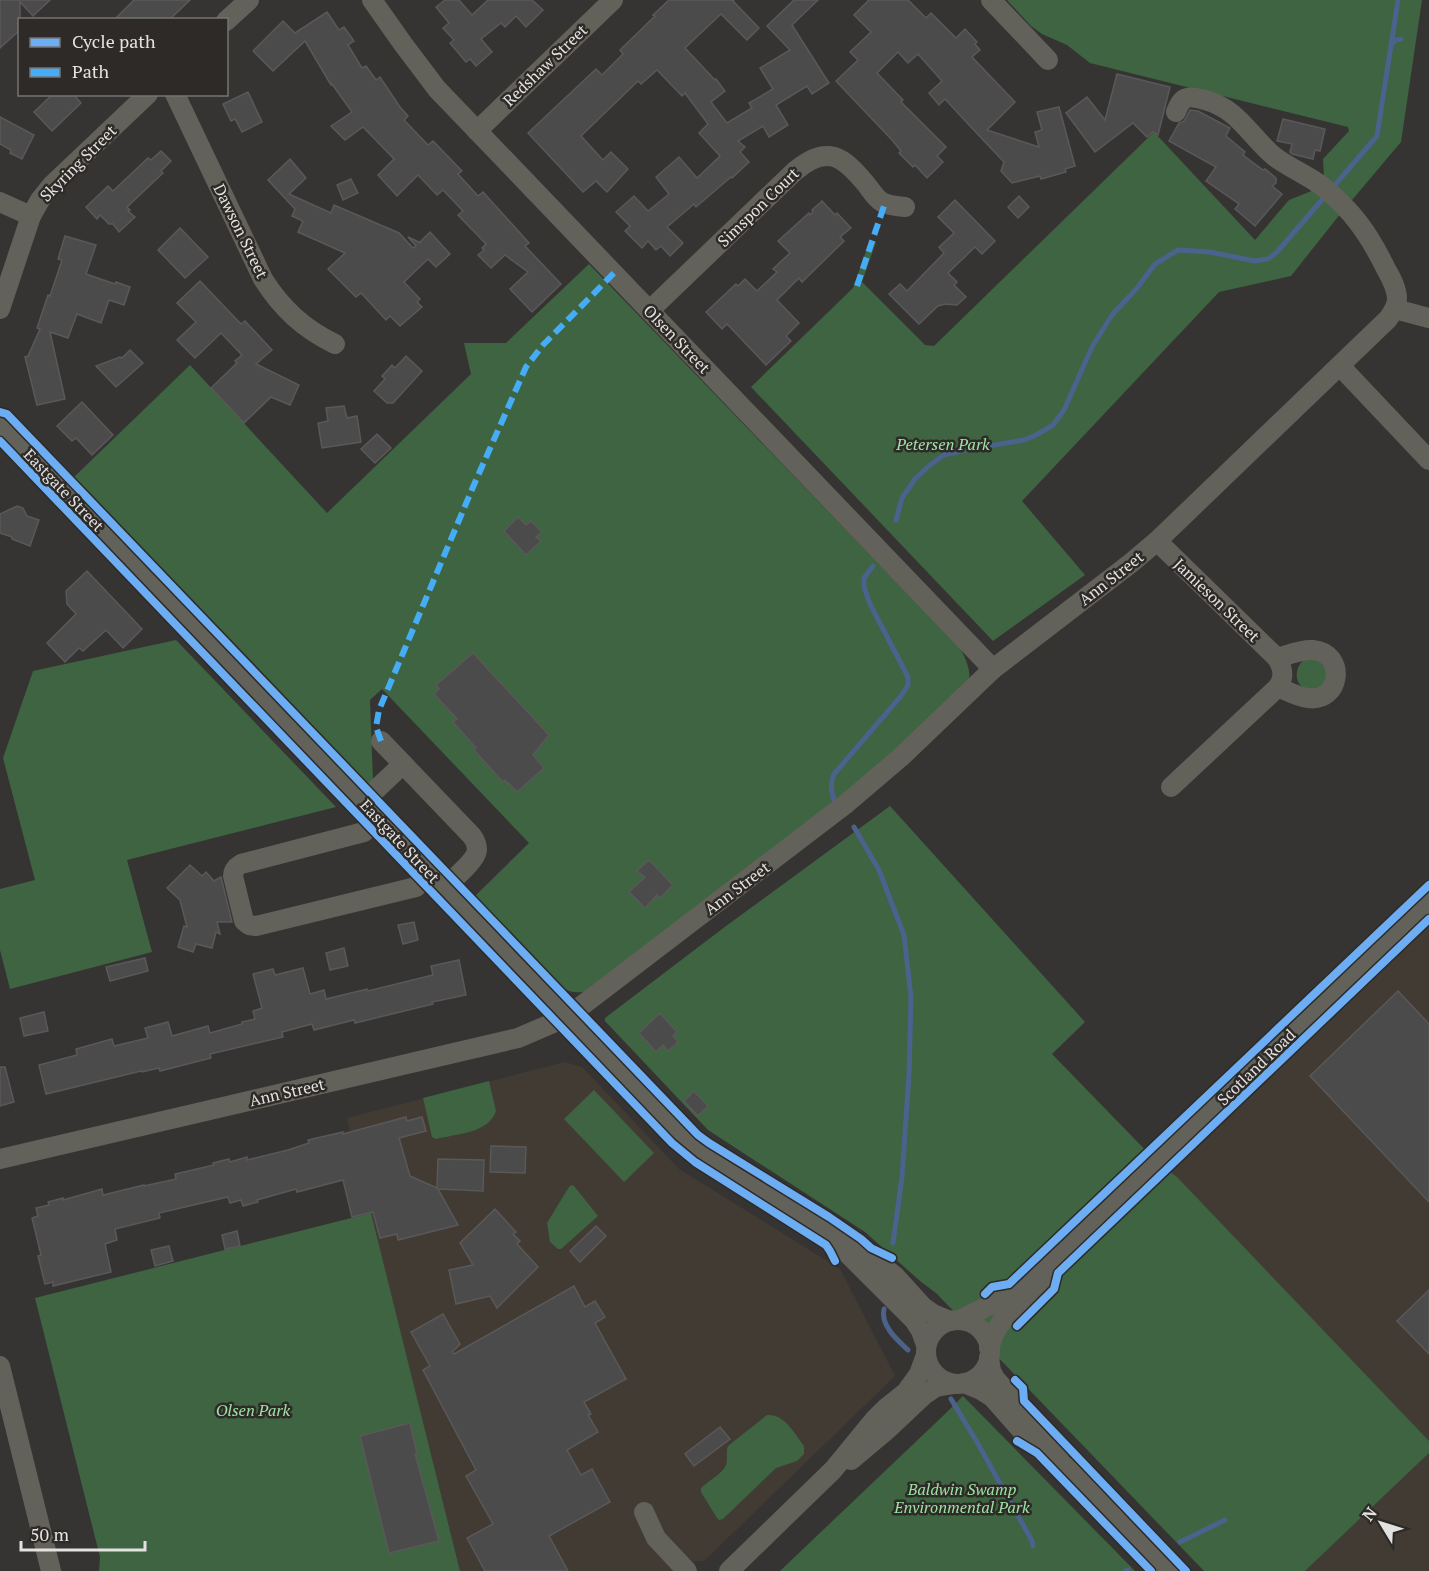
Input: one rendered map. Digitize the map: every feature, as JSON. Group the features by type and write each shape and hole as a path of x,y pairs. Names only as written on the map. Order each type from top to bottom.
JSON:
{"street":[{"path":"228,19 249,0"},
{"name":"Olsen Street","path":"372,0 437,88 993,669"},
{"name":"Redshaw Street","path":"477,131 613,0"},
{"path":"991,0 1048,60"},
{"name":"Skyring Street","path":"0,309 31,216 40,200 52,185 146,96"},
{"name":"Dawson Street","path":"176,96 263,279 302,325 335,344"},
{"path":"1176,112 1182,101 1187,98 1210,102 1226,109 1273,155 1319,184 1340,201 1374,244 1394,284 1397,301 1395,309 1429,318"},
{"name":"Simspon Court","path":"650,310 795,171 815,158 832,156 841,159 856,172 882,202 905,207"},
{"path":"0,202 31,216"},
{"name":"Ann Street","path":"0,1159 518,1038 567,1017 848,803 901,757 993,669 1157,541 1340,366 1388,319 1395,309"},
{"path":"1340,366 1429,460"},
{"name":"Eastgate Street","path":"0,423 684,1138 825,1230 872,1257 895,1276 923,1307 933,1314 955,1321"},
{"name":"Jamieson Street","path":"1157,541 1277,658"},
{"path":"1171,787 1278,687 1283,672 1277,658 1305,650 1321,651 1333,662 1336,670 1334,685 1323,696 1308,698 1278,687"},
{"path":"378,819 364,832 237,866 232,876 244,921 256,926 416,887 437,880 471,861 477,848 472,836 381,741"},
{"path":"363,802 403,764"},
{"name":"Scotland Road","path":"955,1321 1000,1300 1043,1260 1083,1231 1429,902"},
{"name":"Eastgate Street","path":"825,1230 914,1320 921,1331 926,1350"},
{"name":"Scotland Road","path":"989,1353 994,1334 1002,1321 1011,1310 1042,1284 1083,1231"},
{"path":"729,1571 833,1470 874,1420 912,1386 919,1374 930,1336 942,1324 955,1321 970,1323 980,1329 986,1337 991,1371 996,1380 1051,1438 1079,1478"},
{"path":"926,1350 929,1365 935,1375 944,1381 981,1390 992,1397 1022,1431 1079,1478 1169,1571"},
{"path":"833,1470 856,1457 924,1395 936,1387 973,1380 981,1374 986,1366 989,1353"},
{"path":"0,1366 51,1571"},
{"path":"644,1512 656,1538 687,1571"}],"shaded area":[{"path":"1429,903 1429,1441 1157,1162"},
{"path":"565,1062 582,1067 679,1169 840,1269 895,1376 704,1561 689,1561 678,1571 460,1571 347,1118"},
{"path":"1429,1453 1429,1571 1305,1571"}],"green space":[{"path":"1007,0 1422,0 1401,142 1352,200 1324,177 1323,159 1349,131 1348,127 1090,63 1067,45 1042,34 1031,26"},
{"name":"Petersen Park","path":"1154,132 1255,240 1289,200 1314,190 1341,213 1291,276 1219,292 1022,501 1085,575 993,641 751,387 853,288 870,240 876,242 862,282 925,345 934,346"},
{"path":"589,264 960,648 967,664 969,680 854,789 585,992 578,992 568,991 559,985 474,897 529,843 382,689 370,700 373,781 368,785 73,478 190,365 327,513 471,374 464,343 506,343"},
{"path":"176,640 336,807 127,860 152,952 10,989 0,950 0,889 35,880 3,758 33,671"},
{"path":"1306,658 1316,658 1328,668 1325,684 1317,689 1304,688 1298,680 1298,669"},
{"path":"890,806 1085,1022 1052,1054 1157,1162 1177,1177 1429,1441 1429,1453 1305,1571 1204,1571 936,1293 865,1232 708,1130 605,1021 605,1018 726,926"},
{"path":"489,1081 496,1111 486,1124 471,1131 436,1139 432,1137 423,1098"},
{"path":"594,1090 654,1153 624,1182 564,1119"},
{"path":"571,1185 598,1216 561,1249 558,1249 550,1242 547,1223"},
{"name":"Olsen Park","path":"371,1213 460,1571 99,1571 100,1557 35,1298"},
{"name":"Baldwin Swamp Environmental Park","path":"963,1396 1135,1571 780,1571 946,1413"},
{"path":"767,1415 779,1418 789,1425 804,1446 804,1454 797,1461 776,1468 723,1519 719,1520 701,1492 701,1488 725,1467 728,1446"}],"building":[{"path":"0,0 50,0 33,16 20,2 18,32 0,48"},
{"path":"134,0 190,0 171,18 116,18"},
{"path":"445,0 459,0 472,15 488,0 532,0 543,10 526,27 516,16 505,27 501,23 481,39 492,52 476,66 470,59 466,62 450,43 454,40 443,28 449,23 436,7"},
{"path":"669,0 734,0 759,28 747,40 721,14 685,48 725,91 711,102 727,123 752,108 749,103 773,89 760,68 790,50 767,26 794,0 818,0 792,25 829,83 812,94 807,86 776,105 788,125 769,137 763,126 738,141 745,147 740,152 749,162 696,207 694,204 667,227 683,243 670,256 661,246 656,250 648,241 642,248 625,231 630,226 616,212 634,196 648,211 669,194 656,177 679,157 697,178 720,156 699,133 708,124 685,93 682,96 657,70 641,84 638,81 581,136 603,160 611,152 628,169 607,192 596,181 583,192 528,133 596,69 602,75 623,54 620,50"},
{"path":"869,0 908,0 926,18 931,13 956,38 965,29 977,42 975,44 980,50 972,57 1015,102 987,130 1039,147 1035,132 1042,130 1037,112 1059,107 1075,166 1065,169 1066,172 1041,179 1040,176 1012,183 1001,171 1004,162 945,99 939,105 929,93 942,81 918,54 908,63 898,52 877,73 903,100 901,102 946,147 937,156 943,162 927,178 915,165 913,167 899,153 901,151 892,140 836,81 858,60 850,52 871,32 854,15"},
{"path":"327,12 339,30 344,27 354,41 348,45 362,68 366,66 376,80 380,77 408,116 404,120 428,145 433,141 462,171 458,174 478,196 483,192 529,243 525,246 561,284 532,312 510,289 528,272 505,255 491,268 478,255 484,250 482,248 486,244 458,215 463,211 443,190 437,195 418,175 397,196 378,175 394,159 363,127 345,140 331,126 352,112 331,85 305,41 273,71 253,51 283,21 295,33"},
{"path":"1117,74 1170,87 1158,135 1153,132 1147,137 1133,123 1095,152 1066,113 1087,97 1105,120"},
{"path":"248,92 262,122 242,132 235,119 231,121 223,104"},
{"path":"51,96 75,96 81,103 52,131 34,112"},
{"path":"1190,110 1198,111 1230,128 1226,136 1245,152 1243,155 1276,178 1276,183 1272,186 1282,194 1255,226 1235,209 1239,204 1206,181 1216,167 1169,141 1179,123 1184,121"},
{"path":"0,117 34,135 22,159 10,153 11,150 0,144"},
{"path":"1283,119 1325,129 1320,151 1315,150 1313,159 1292,154 1290,152 1292,144 1277,141"},
{"path":"161,151 171,161 161,171 163,173 127,207 135,217 119,232 113,224 109,224 100,215 97,219 86,207 108,186 113,191 148,158 151,160"},
{"path":"290,159 306,178 289,194 331,213 334,205 399,233 413,248 416,246 408,237 421,243 430,232 450,254 436,267 428,259 404,282 420,299 417,302 422,307 400,326 390,316 386,320 361,293 356,297 328,269 345,253 298,232 303,221 292,216 295,209 268,180"},
{"path":"351,179 358,193 343,200 337,185"},
{"path":"1019,196 1029,207 1018,218 1008,207"},
{"path":"955,200 995,241 982,254 975,247 948,273 957,282 954,285 966,297 957,305 938,306 919,324 889,294 900,284 907,291 944,253 939,247 954,233 938,217"},
{"path":"822,201 851,228 840,237 844,241 802,282 799,278 777,300 799,323 786,336 791,341 766,365 727,324 722,329 706,312 736,284 738,286 745,279 757,291 777,272 773,269 790,253 778,241 809,213 810,215"},
{"path":"180,228 208,257 185,278 158,250"},
{"path":"65,236 96,245 86,274 130,287 124,305 109,300 101,323 77,314 68,338 50,332 65,399 37,405 25,357 28,356 40,329 37,328 62,260 58,259"},
{"path":"200,281 241,324 245,321 272,350 256,364 299,385 290,405 271,397 244,423 211,388 237,363 235,361 242,355 221,333 195,358 177,340 196,322 177,303"},
{"path":"130,350 143,363 116,387 96,366 122,358"},
{"path":"406,356 422,371 393,403 387,403 374,391 385,379 382,376 392,365 395,368"},
{"path":"82,402 113,435 92,455 76,438 72,441 57,426"},
{"path":"344,406 347,418 357,416 361,442 322,448 318,423 328,421 326,408"},
{"path":"377,434 391,448 375,463 361,449"},
{"path":"17,506 23,508 27,516 39,520 30,546 0,533 0,514"},
{"path":"518,517 526,525 531,521 542,532 536,537 541,541 526,555 504,531"},
{"path":"87,571 142,629 123,648 106,630 83,651 79,648 65,662 47,643 76,614 67,604 66,591"},
{"path":"473,653 549,735 533,755 544,768 517,792 505,780 503,782 474,750 476,748 453,722 457,719 434,694 439,689 436,685"},
{"path":"649,860 673,885 660,898 657,895 645,908 629,892 645,877 637,871"},
{"path":"190,865 202,876 206,872 214,881 221,877 232,922 217,922 220,934 216,932 212,948 196,944 193,952 178,947 184,926 187,927 180,900 167,888"},
{"path":"414,922 418,940 403,944 398,925"},
{"path":"344,948 348,966 330,970 326,953"},
{"path":"145,958 148,971 110,981 106,967"},
{"path":"459,960 466,995 355,1023 354,1020 314,1030 312,1024 282,1032 283,1037 210,1054 211,1058 160,1071 159,1068 141,1071 46,1094 39,1065 77,1055 76,1049 112,1039 114,1046 148,1038 145,1028 168,1022 172,1036 208,1026 210,1033 255,1019 253,1011 262,1008 253,974 273,969 275,975 303,968 310,994 324,990 326,999 433,975 431,966"},
{"path":"1398,991 1429,1024 1429,1202 1310,1076"},
{"path":"44,1012 48,1031 24,1036 20,1018"},
{"path":"660,1013 677,1032 673,1036 678,1042 668,1051 663,1045 656,1052 639,1033"},
{"path":"0,1067 5,1067 14,1102 0,1106"},
{"path":"694,1091 708,1106 698,1116 684,1101"},
{"path":"406,1117 407,1121 422,1117 426,1131 399,1138 410,1176 437,1188 438,1159 484,1160 483,1191 438,1189 458,1225 398,1240 397,1234 380,1238 373,1212 352,1217 343,1180 297,1192 296,1189 243,1206 241,1200 230,1203 228,1197 159,1213 160,1218 115,1229 117,1240 105,1244 111,1272 53,1286 53,1282 45,1284 32,1218 38,1216 36,1208 49,1205 48,1202 102,1189 103,1195 176,1179 175,1174 214,1165 213,1163 229,1159 230,1162 247,1157 247,1160 288,1150 309,1143 308,1140 343,1132 343,1134"},
{"path":"491,1146 526,1147 525,1173 490,1172"},
{"path":"495,1209 516,1232 513,1234 520,1241 517,1244 538,1267 497,1308 490,1296 456,1304 449,1270 473,1265 460,1243"},
{"path":"596,1226 606,1236 580,1262 570,1251"},
{"path":"237,1231 240,1246 225,1249 222,1235"},
{"path":"169,1246 173,1261 155,1266 151,1250"},
{"path":"574,1286 585,1307 595,1301 605,1317 595,1323 626,1379 584,1402 591,1414 588,1415 598,1432 567,1450 581,1475 592,1469 610,1502 549,1536 568,1571 485,1571 467,1538 493,1524 466,1476 476,1470 423,1370 430,1366 411,1332 443,1314 460,1344 452,1352 454,1354"},
{"path":"1429,1290 1429,1354 1397,1321"},
{"path":"410,1423 417,1454 415,1454 439,1541 389,1553 360,1436"},
{"path":"720,1427 730,1439 694,1466 685,1454"}],"waterway":[{"path":"896,520 902,498 915,479 944,455 1024,440 1053,425 1064,410 1092,347 1112,315 1155,264 1178,250 1210,252 1255,261 1268,259 1277,252 1377,136 1398,0"},
{"path":"1391,45 1401,39"},
{"path":"834,800 831,787 834,774 908,685 908,677 870,604 864,587 864,578 873,566"},
{"path":"854,827 879,870 904,935 911,997 909,1075 902,1177 893,1243"},
{"path":"884,1309 883,1315 887,1326 908,1350"},
{"path":"951,1399 1033,1546"},
{"path":"1180,1542 1225,1520"}],"marked path":[{"path":"857,286 885,203"},
{"path":"381,741 376,727 379,710 526,367 543,345 614,273"}],"cycle path":[{"path":"0,412 7,414 698,1135 829,1217 871,1248 892,1258"},
{"path":"0,441 672,1143 695,1162 826,1245 835,1261"},
{"path":"985,1294 992,1287 1009,1284 1429,885"},
{"path":"1017,1326 1054,1289 1058,1273 1429,919"},
{"path":"1015,1380 1023,1388 1024,1401 1186,1571"},
{"path":"1017,1441 1037,1453 1151,1571"}]}
